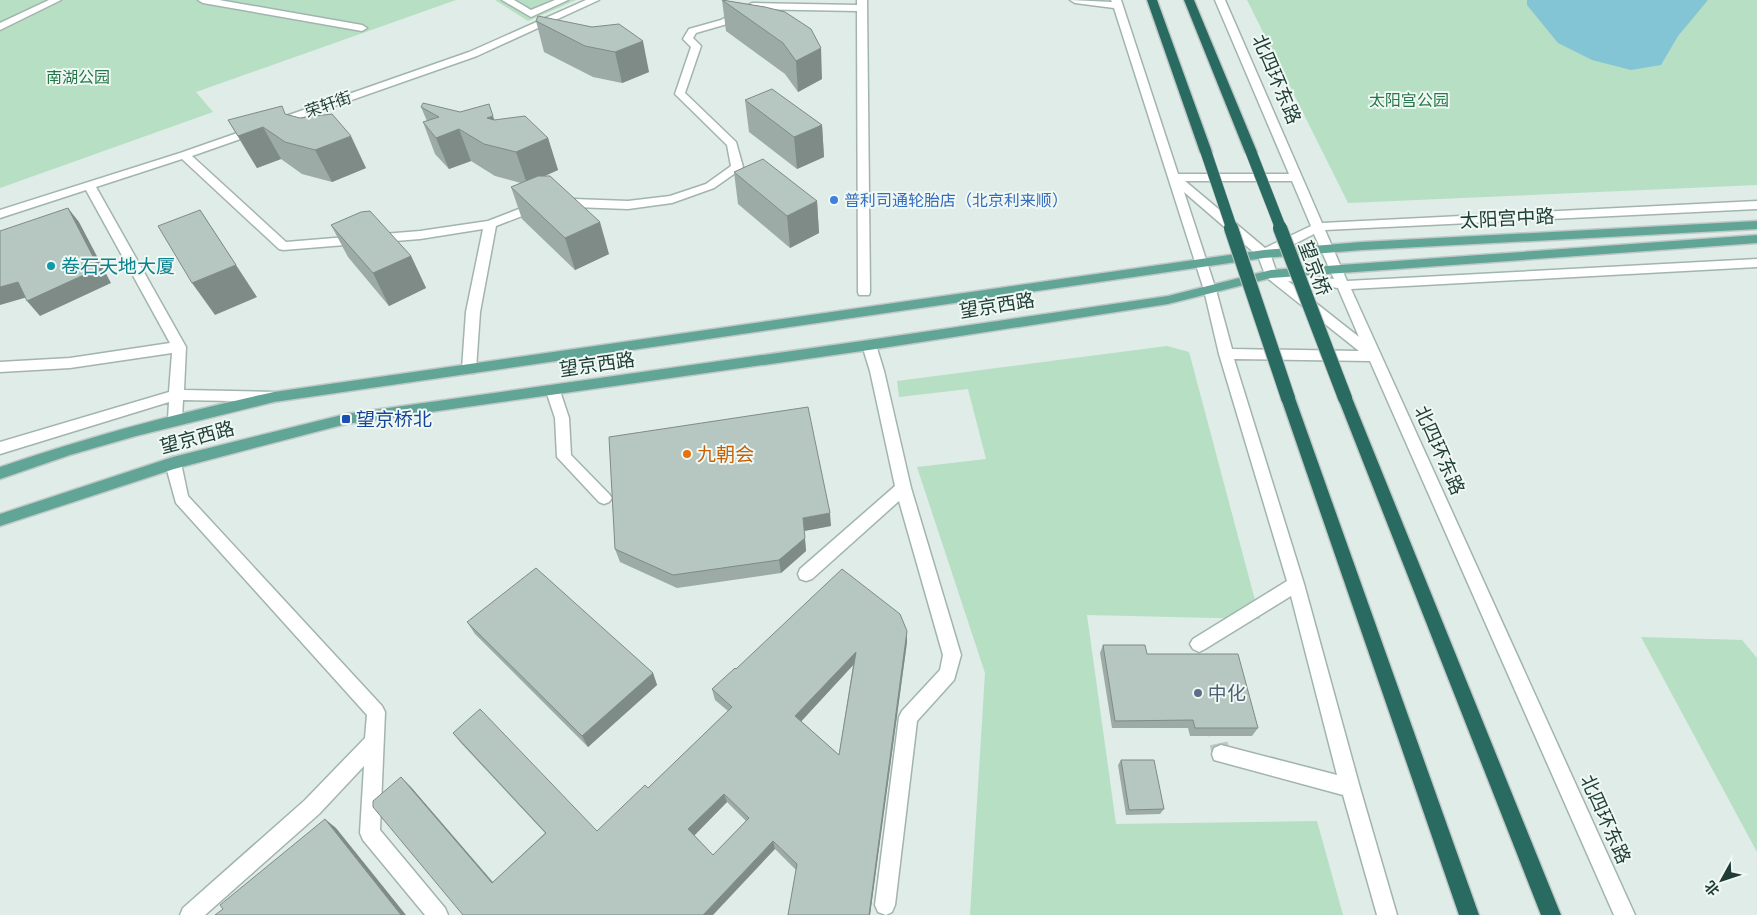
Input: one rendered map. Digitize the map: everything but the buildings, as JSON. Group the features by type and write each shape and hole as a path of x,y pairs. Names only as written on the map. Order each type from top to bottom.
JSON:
{"highway":[{"path":"1152,0 1468,915"},
{"name":"望京桥","path":"1188,0 1251,152 1345,398 1551,915"}],"main road":[{"name":"太阳宫中路","path":"1264,254 1327,248 1757,225"},
{"name":"太阳宫中路","path":"1271,274 1757,239"},
{"name":"望京西路","path":"0,473 49,455 175,419 274,397 1264,254"},
{"name":"望京西路","path":"0,520 173,463 346,419 553,391 1168,300 1271,274"}],"street":[{"path":"0,27 56,0"},
{"path":"203,0 362,28"},
{"path":"506,0 531,14 563,0"},
{"name":"荣轩街","path":"0,214 184,155 473,54 594,0"},
{"path":"1075,0 1117,3 1210,290 1226,354 1296,584 1350,788 1387,915"},
{"name":"北四环东路","path":"1220,0 1335,268 1625,915"},
{"path":"184,155 282,246 420,235 490,224 547,202 628,204 672,199 710,186 737,167 732,144 680,94 696,46 688,39 692,31 724,22 752,6 862,4 864,292"},
{"path":"1174,177 1296,178"},
{"path":"1174,177 1264,254 1271,274 1374,356"},
{"path":"89,185 179,347 175,419"},
{"name":"太阳宫中路","path":"1264,254 1318,227 1757,205"},
{"path":"469,369 473,312 490,224"},
{"path":"1271,274 1343,285 1757,263"},
{"path":"869,345 877,371 903,488 952,655 948,674 908,717 884,904"},
{"path":"0,368 70,363 179,347"},
{"path":"1226,354 1374,356"},
{"path":"553,391 562,418 564,457 604,498"},
{"path":"0,448 176,395 274,397"},
{"path":"173,463 181,499 376,712 370,834 438,915"},
{"path":"806,574 903,488"},
{"path":"1199,644 1296,584"},
{"path":"190,915 312,807 375,741"},
{"path":"1221,754 1350,788"}],"green space":[{"name":"南湖公园","path":"0,0 456,0 196,92 213,112 0,188"},
{"path":"495,0 576,0 528,21"},
{"name":"太阳宫公园","path":"1247,0 1757,0 1757,185 1348,203"},
{"path":"1167,346 1189,352 1260,619 1087,615 1116,824 1317,821 1343,915 970,915 985,673 917,467 986,459 968,389 899,397 897,381"},
{"path":"1641,637 1742,640 1757,658 1757,852"}],"water":[{"path":"1527,0 1708,0 1678,36 1661,65 1631,70 1592,60 1558,43 1527,5"}],"tunnel":[{"path":"1213,717 1221,754"}],"place":[{"name":"普利司通轮胎店（北京利来顺）","path":"834,200"},
{"name":"卷石天地大厦","path":"51,266"},
{"name":"望京桥北","path":"346,419"},
{"name":"九朝会","path":"687,454"},
{"name":"中化","path":"1198,693"}]}
